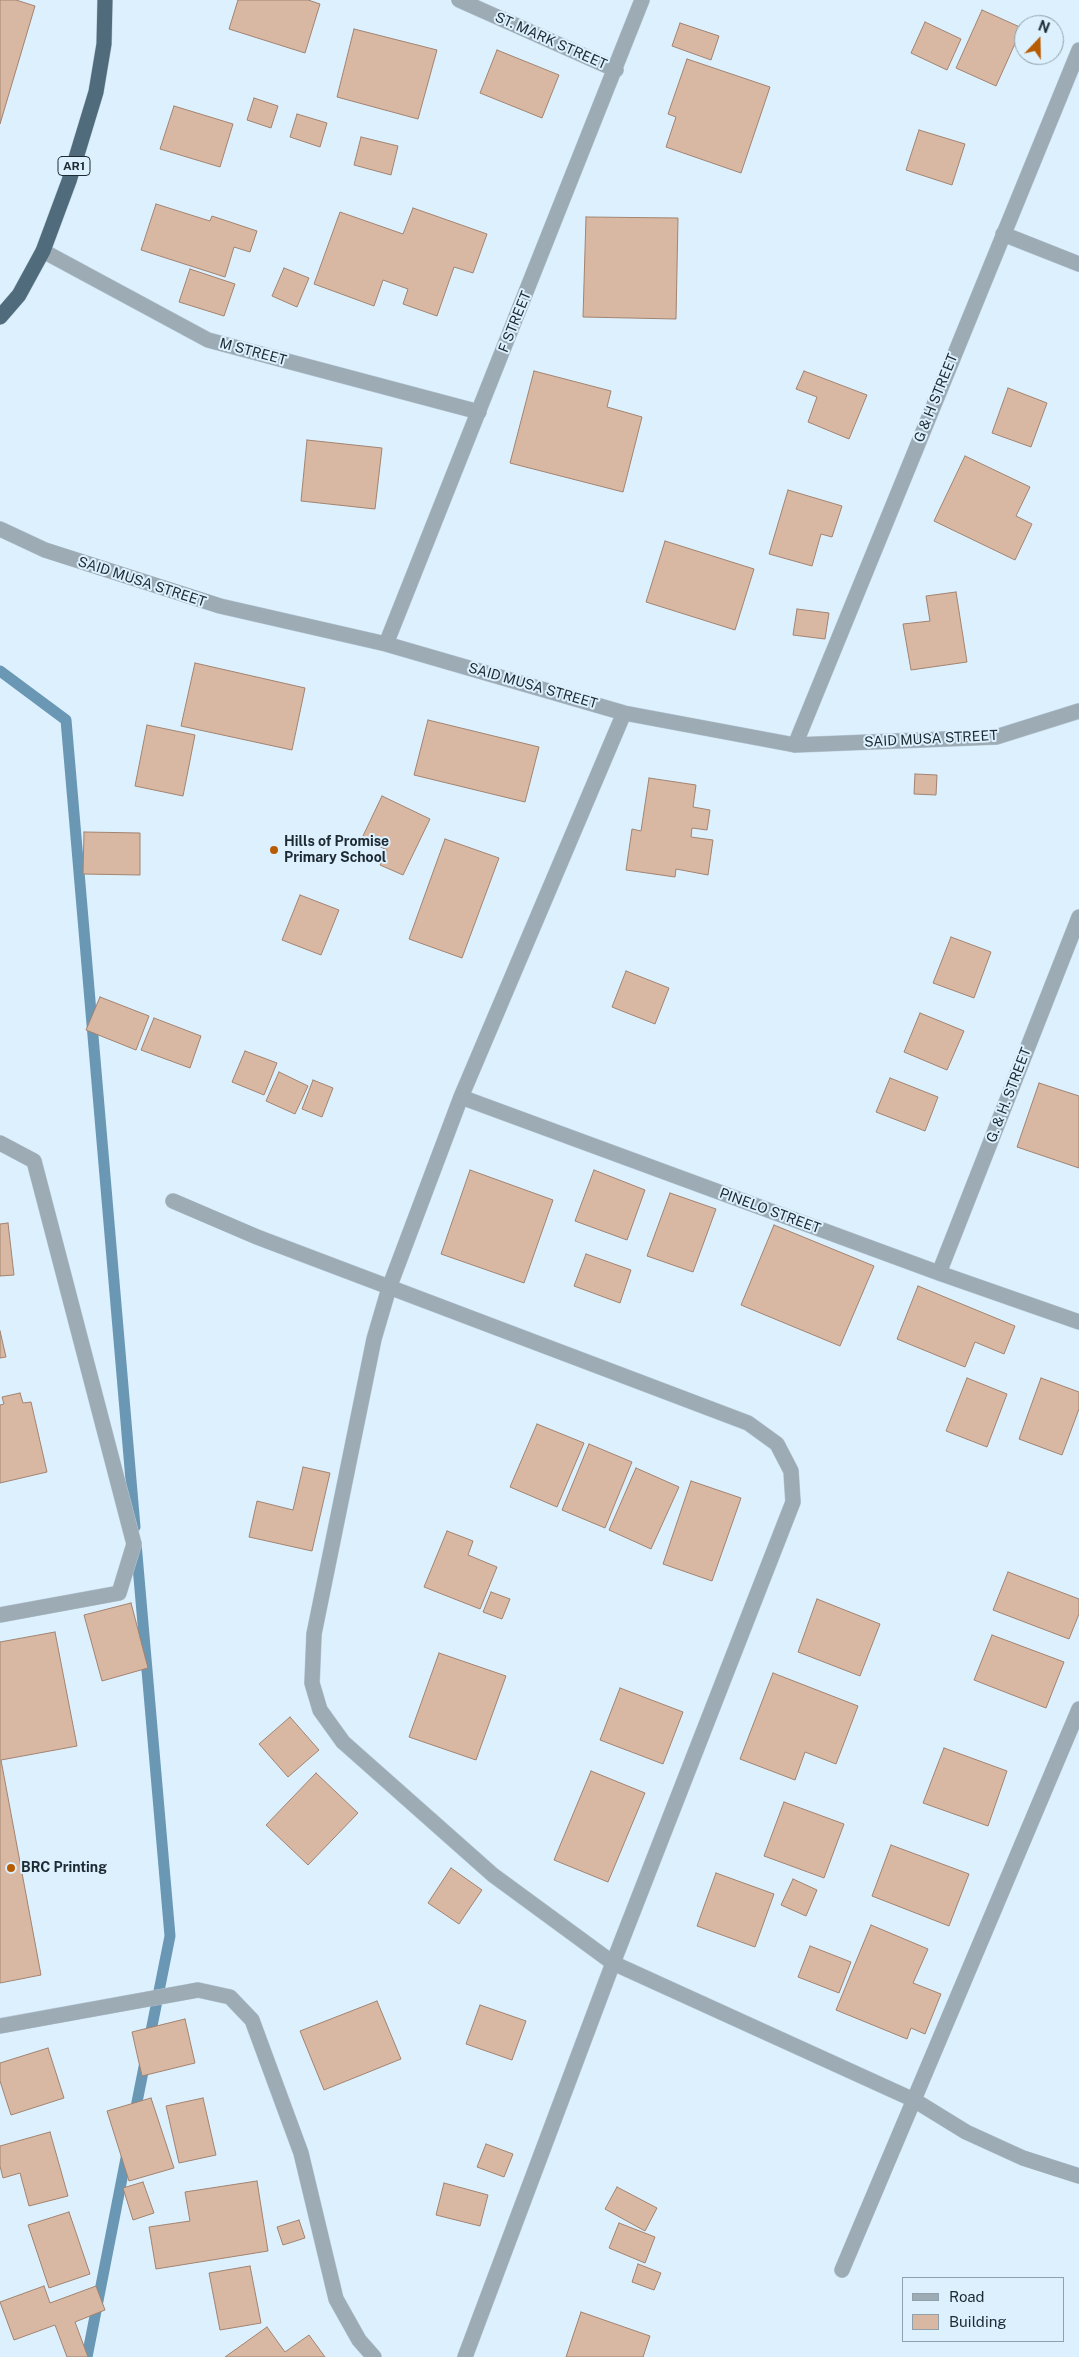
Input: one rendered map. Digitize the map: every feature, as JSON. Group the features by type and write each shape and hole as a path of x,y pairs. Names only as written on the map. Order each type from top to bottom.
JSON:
{"highway":[{"name":"AR1","path":"0,317 19,295 43,251 72,172 96,92 104,44 105,0"}],"street":[{"name":"ST. MARK STREET","path":"459,0 616,70"},
{"name":"F STREET","path":"386,644 616,70 642,0"},
{"name":"G & H STREET","path":"795,745 1079,50"},
{"path":"1003,234 1079,264"},
{"name":"M STREET","path":"43,251 208,340 480,412"},
{"name":"SAID MUSA STREET","path":"0,529 45,550 220,606 386,644 624,712 795,745 996,737 1079,711"},
{"path":"624,712 461,1097 389,1288 374,1340 314,1634 312,1683 320,1710 343,1742 493,1876 613,1963 914,2100 966,2132 1023,2158 1079,2176"},
{"name":"G. & H. STREET","path":"939,1273 1079,916"},
{"name":"PINELO STREET","path":"461,1097 939,1273 1079,1322"},
{"path":"0,1143 34,1161 134,1544 119,1593 0,1615"},
{"path":"173,1201 257,1238 748,1423 777,1444 791,1471 793,1502 613,1963 465,2357"},
{"path":"842,2270 1079,1709"},
{"path":"0,2026 198,1990 230,1997 252,2020 302,2153 336,2299 358,2340 374,2357"}],"building":[{"path":"0,0 16,0 35,6 0,124"},
{"path":"238,0 308,0 320,4 305,53 229,29"},
{"path":"982,10 1014,24 1014,46 996,86 956,68"},
{"path":"925,22 961,39 947,70 911,53"},
{"path":"680,23 719,36 711,60 672,46"},
{"path":"354,29 437,50 418,119 337,97"},
{"path":"497,50 559,75 542,118 480,93"},
{"path":"687,59 770,87 741,173 666,147 676,117 668,114"},
{"path":"254,98 278,106 271,128 247,120"},
{"path":"174,106 233,124 220,167 160,149"},
{"path":"297,114 327,123 320,147 290,137"},
{"path":"919,130 965,144 952,185 906,170"},
{"path":"361,137 398,146 391,175 354,165"},
{"path":"156,204 210,221 212,216 257,231 250,252 234,247 225,277 141,250"},
{"path":"413,208 487,234 473,273 454,267 437,316 403,304 408,289 383,280 374,306 314,284 340,212 403,234"},
{"path":"586,217 678,218 676,319 583,317"},
{"path":"284,268 309,278 297,307 272,296"},
{"path":"190,269 235,284 224,316 179,302"},
{"path":"534,371 611,391 607,407 642,417 623,492 510,463"},
{"path":"804,371 867,395 849,439 808,422 817,397 796,389"},
{"path":"1008,388 1047,403 1031,447 992,433"},
{"path":"307,440 382,448 375,509 301,501"},
{"path":"965,456 1030,487 1016,516 1032,524 1015,560 934,521"},
{"path":"788,490 842,506 832,537 821,534 812,566 769,554"},
{"path":"665,541 754,569 735,630 646,602"},
{"path":"956,592 967,662 911,670 903,624 930,621 926,596"},
{"path":"797,609 829,613 825,639 793,635"},
{"path":"195,663 305,688 292,750 181,726"},
{"path":"428,720 539,747 525,802 414,775"},
{"path":"147,725 195,735 183,796 135,786"},
{"path":"915,774 937,775 936,795 914,794"},
{"path":"649,778 696,785 693,807 710,810 707,830 692,828 691,837 713,840 708,875 676,869 675,877 626,870 632,829 641,831"},
{"path":"382,796 430,819 403,875 380,865 387,850 362,838"},
{"path":"84,832 140,833 140,875 83,874"},
{"path":"445,839 499,858 462,958 409,939"},
{"path":"300,895 339,910 321,955 282,940"},
{"path":"951,937 991,952 974,998 933,983"},
{"path":"626,971 669,988 655,1024 612,1007"},
{"path":"100,997 149,1016 136,1050 86,1030"},
{"path":"920,1013 964,1031 947,1070 904,1052"},
{"path":"154,1018 201,1036 190,1068 141,1050"},
{"path":"245,1051 277,1063 264,1095 232,1082"},
{"path":"279,1072 308,1086 295,1114 266,1101"},
{"path":"890,1078 938,1097 925,1131 876,1112"},
{"path":"313,1080 333,1088 322,1117 302,1109"},
{"path":"1039,1083 1079,1096 1079,1168 1017,1147"},
{"path":"470,1170 553,1200 524,1283 441,1254"},
{"path":"594,1170 645,1190 627,1240 575,1221"},
{"path":"670,1193 716,1209 693,1272 647,1256"},
{"path":"8,1223 14,1275 0,1276 0,1224"},
{"path":"774,1225 874,1266 840,1346 741,1305"},
{"path":"586,1254 631,1270 620,1303 574,1286"},
{"path":"918,1286 1015,1326 1004,1354 975,1342 965,1367 897,1339"},
{"path":"0,1331 6,1357 0,1358"},
{"path":"967,1378 1007,1394 987,1447 946,1431"},
{"path":"1041,1378 1079,1392 1079,1409 1062,1455 1019,1439"},
{"path":"20,1393 23,1403 31,1402 47,1472 0,1483 0,1405 4,1404 2,1397"},
{"path":"537,1424 584,1443 557,1507 510,1487"},
{"path":"589,1444 632,1462 605,1528 562,1510"},
{"path":"303,1467 330,1473 312,1551 249,1537 257,1501 293,1510"},
{"path":"636,1468 679,1487 651,1549 609,1530"},
{"path":"691,1481 741,1498 712,1581 663,1564"},
{"path":"447,1531 473,1541 468,1555 497,1567 480,1609 424,1587"},
{"path":"1008,1572 1079,1599 1079,1614 1069,1639 993,1610"},
{"path":"491,1592 510,1599 502,1619 483,1612"},
{"path":"817,1599 880,1624 860,1676 798,1652"},
{"path":"131,1603 148,1668 102,1681 84,1615"},
{"name":"BRC Printing","path":"55,1632 77,1746 1,1760 41,1975 0,1983 0,1642"},
{"path":"992,1635 1064,1662 1046,1708 974,1680"},
{"path":"439,1653 506,1676 476,1760 409,1737"},
{"path":"773,1673 858,1706 836,1764 805,1752 795,1780 740,1759"},
{"path":"620,1688 683,1712 663,1764 600,1740"},
{"path":"290,1717 319,1750 288,1777 259,1744"},
{"path":"944,1748 1007,1771 988,1826 923,1803"},
{"path":"591,1771 645,1793 608,1882 554,1860"},
{"path":"316,1773 358,1813 308,1865 266,1825"},
{"path":"784,1802 844,1824 824,1878 764,1856"},
{"path":"891,1845 969,1874 949,1926 872,1896"},
{"path":"451,1868 482,1890 459,1924 428,1903"},
{"path":"716,1873 774,1894 755,1947 697,1926"},
{"path":"793,1879 817,1890 806,1916 781,1905"},
{"path":"871,1925 928,1949 913,1983 941,1994 925,2034 911,2028 907,2039 836,2010"},
{"path":"810,1946 851,1962 839,1993 798,1977"},
{"path":"377,2001 401,2059 324,2090 300,2031"},
{"path":"480,2005 526,2021 512,2060 466,2044"},
{"path":"185,2019 195,2063 142,2076 132,2032"},
{"path":"48,2048 64,2098 11,2115 0,2081 0,2063"},
{"path":"151,2098 174,2168 129,2181 107,2111"},
{"path":"203,2098 216,2155 179,2163 166,2106"},
{"path":"50,2132 68,2196 29,2206 20,2173 3,2178 0,2166 0,2146"},
{"path":"486,2144 513,2154 504,2177 477,2167"},
{"path":"257,2181 268,2251 156,2269 149,2227 190,2221 185,2192"},
{"path":"143,2182 154,2213 133,2220 123,2188"},
{"path":"444,2183 488,2195 480,2226 436,2215"},
{"path":"617,2187 657,2208 645,2231 605,2209"},
{"path":"69,2212 90,2274 49,2288 28,2225"},
{"path":"299,2220 305,2238 283,2245 277,2227"},
{"path":"619,2223 655,2237 645,2263 609,2248"},
{"path":"638,2264 661,2273 654,2290 632,2282"},
{"path":"250,2266 261,2323 220,2330 209,2273"},
{"path":"44,2286 50,2303 96,2286 105,2310 75,2322 88,2357 67,2357 55,2325 14,2340 0,2302"},
{"path":"581,2312 650,2336 643,2357 566,2357"},
{"path":"267,2327 285,2352 309,2335 325,2357 225,2357"}],"waterway":[{"path":"0,671 66,720 135,1527"},
{"path":"136,1543 170,1936 149,2041"},
{"path":"134,2117 145,2062"},
{"path":"87,2357 127,2153"}],"place":[{"name":"Hills of Promise Primary School","path":"274,850"},
{"name":"BRC Printing","path":"11,1868"}]}
